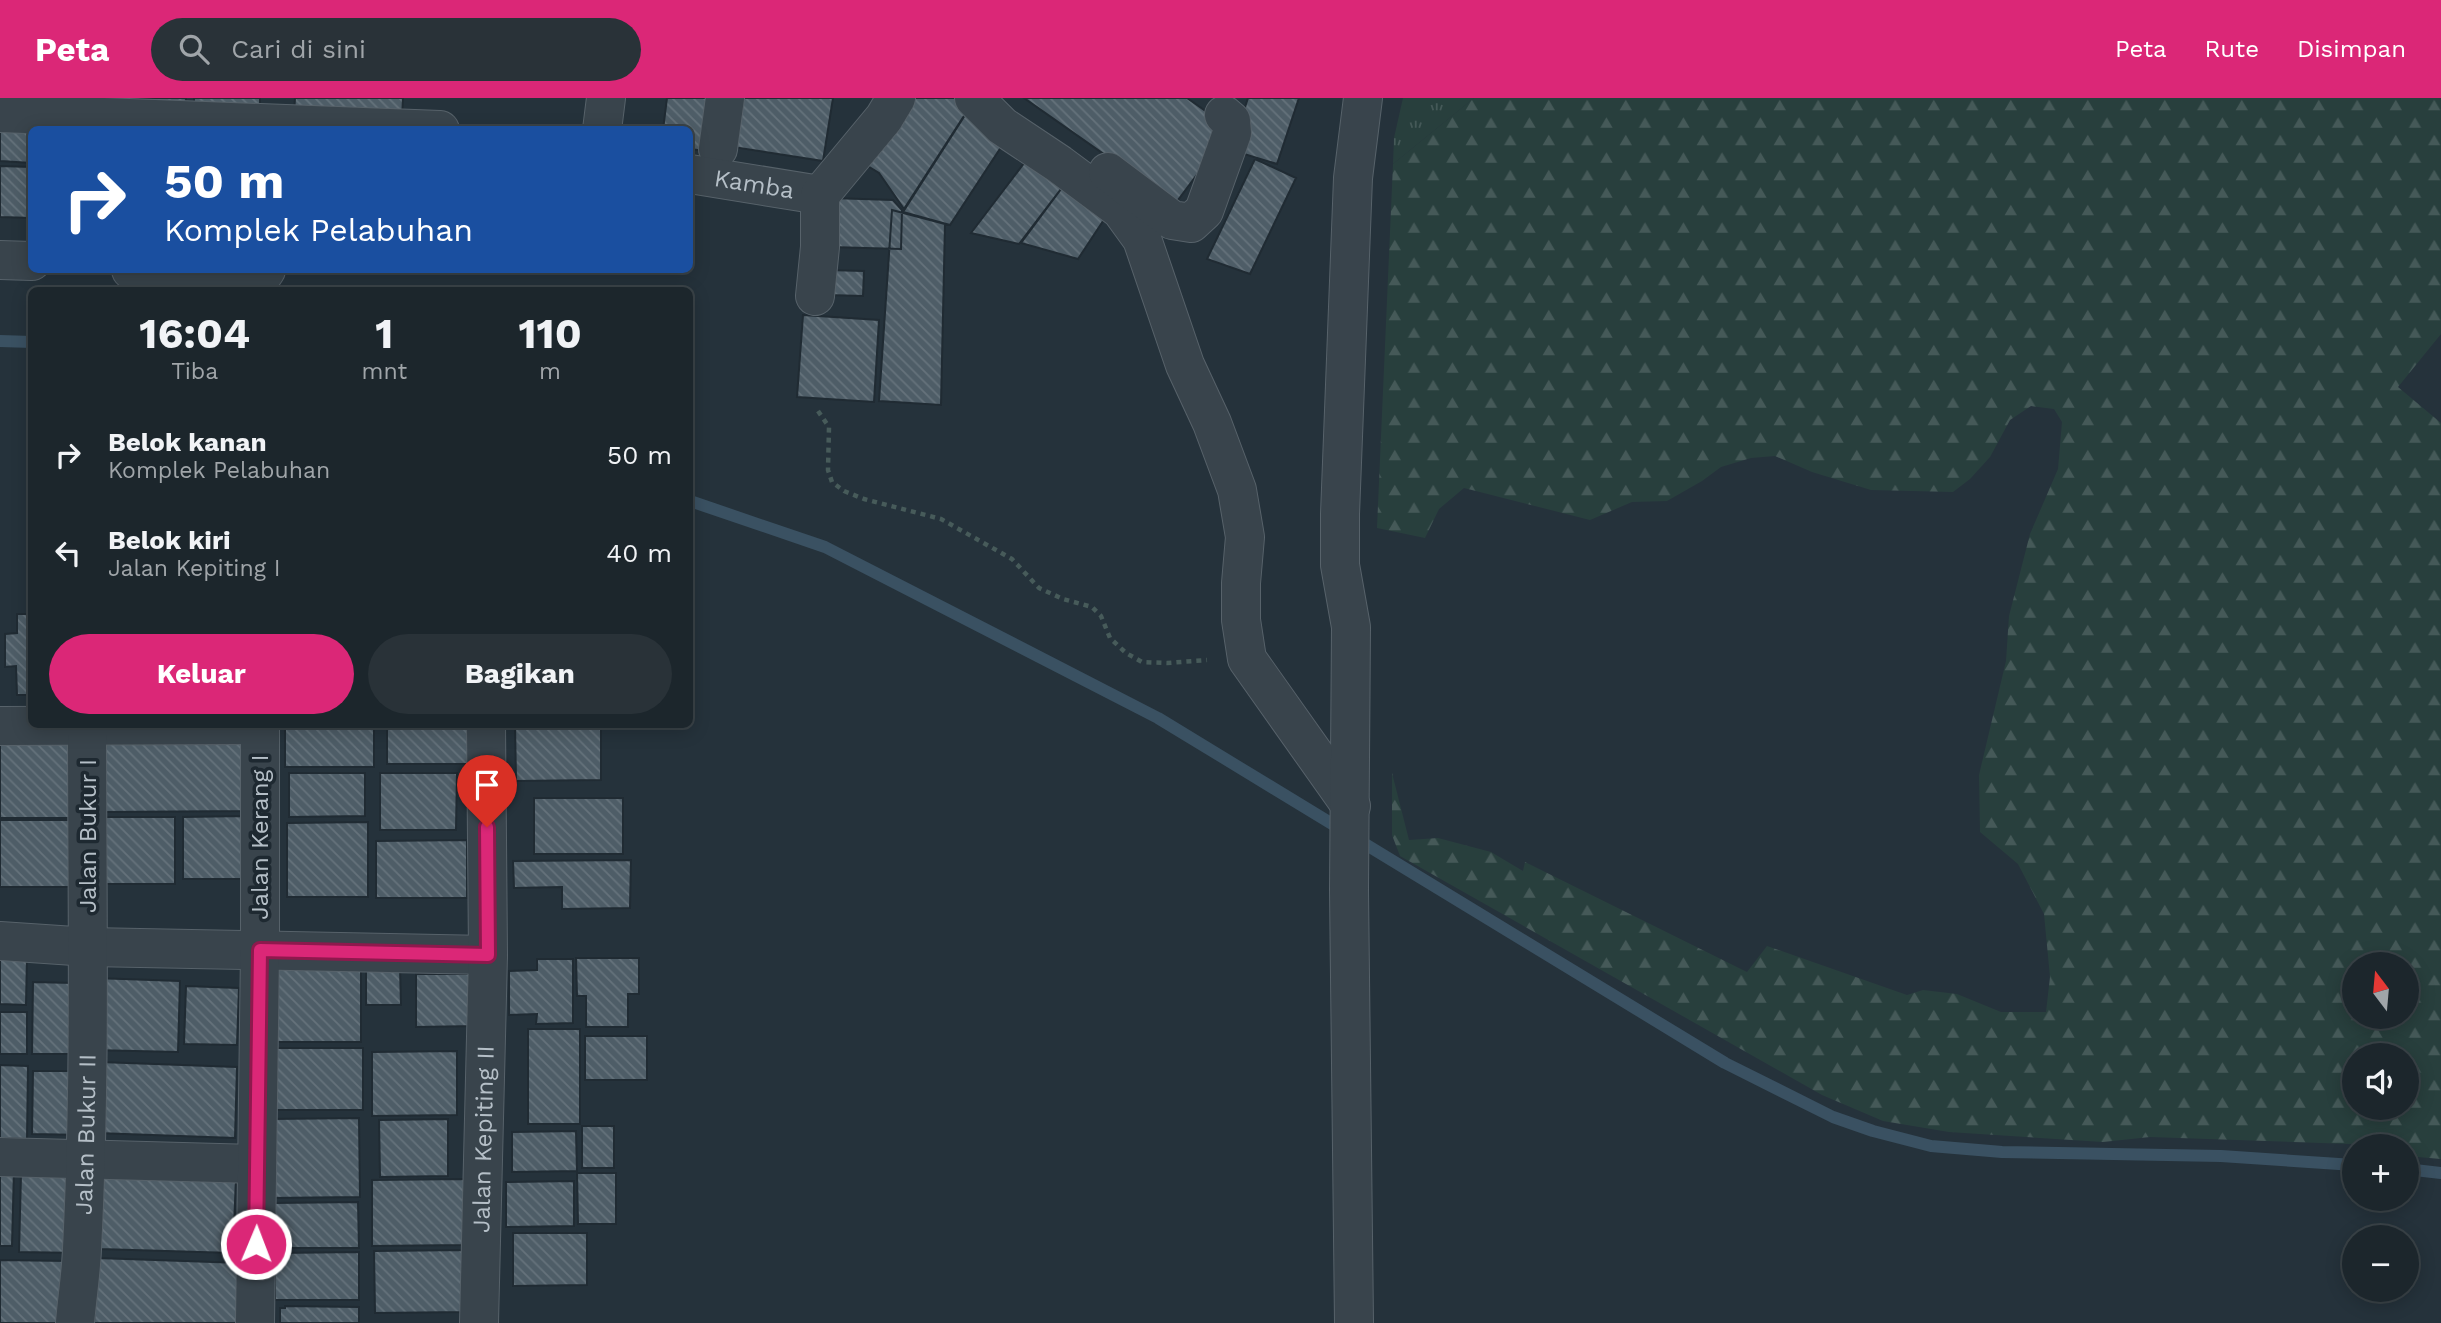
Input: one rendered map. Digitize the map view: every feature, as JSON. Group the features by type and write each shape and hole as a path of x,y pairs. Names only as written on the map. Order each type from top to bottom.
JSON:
{"street":[{"path":"602,126 606,98"},
{"path":"718,149 725,98"},
{"path":"816,296 820,195 884,118 896,98"},
{"path":"974,98 1002,126 1121,210 1142,239 1166,316 1212,423 1237,491 1245,537 1241,620 1247,659 1351,806"},
{"path":"1007,98 1172,220 1191,223 1204,211 1232,133 1231,121 1218,104"},
{"path":"1354,1323 1349,890 1351,627 1340,565 1340,514 1353,178 1363,98"},
{"path":"0,113 272,117 388,126"},
{"name":"Kamba","path":"693,174 820,195"},
{"path":"0,260 28,261"},
{"path":"163,273 250,281 260,279 264,273"},
{"path":"0,726 28,726"},
{"name":"Jalan Bukur I","path":"88,728 89,947"},
{"name":"Jalan Kerang I","path":"255,1323 260,728"},
{"name":"Jalan Kepiting II","path":"479,1323 488,955 486,728"},
{"path":"0,941 89,947 488,955"},
{"name":"Jalan Bukur II","path":"75,1323 82,1254 86,1161 89,947"},
{"path":"0,1157 257,1164"}],"path":[{"path":"818,411 829,427 828,470 832,482 844,491 864,499 941,519 1012,559 1039,588 1063,599 1092,607 1101,616 1110,638 1126,653 1142,662 1225,660 1253,668"}],"green space":[{"path":"1403,98 1474,98 1393,164 1394,138"},
{"path":"1474,98 2441,98 2441,334 2398,387 2441,423 2441,1159 2419,1157 2419,1134 2342,1134 2342,1144 2150,1137 2103,1142 1949,1132 1883,1121 1822,1095 1400,856 1392,835 1392,773 1409,840 1438,838 1491,852 1523,871 1525,862 1747,972 1767,946 1907,995 1923,990 1957,994 2001,1012 2046,1012 2050,977 2044,914 2018,864 1980,832 1979,775 2006,661 2009,616 2030,534 2058,469 2062,422 2054,409 2031,406 2010,420 1990,457 1970,479 1953,492 1871,490 1812,472 1775,456 1751,458 1721,467 1667,501 1632,502 1590,520 1464,488 1439,509 1425,538 1377,528 1393,164"}],"building":[{"path":"140,98 186,98 185,113 139,110"},
{"path":"194,98 260,98 260,114 194,111"},
{"path":"295,98 403,98 402,120 294,114"},
{"path":"667,98 712,98 705,151 693,149 693,126 664,126"},
{"path":"741,98 833,98 823,161 733,147"},
{"path":"908,98 966,98 971,105 904,209 879,173 866,165"},
{"path":"1024,98 1187,98 1231,129 1175,204"},
{"path":"1248,98 1299,98 1277,164 1231,150"},
{"path":"967,112 1007,138 950,225 903,212"},
{"path":"0,120 28,129 28,163 0,161"},
{"path":"1031,154 1067,181 1019,244 971,233"},
{"path":"1255,159 1296,178 1250,274 1207,259"},
{"path":"0,166 28,167 28,218 0,217"},
{"path":"1070,177 1111,209 1078,259 1021,243"},
{"path":"831,198 893,200 902,210 901,249 830,247"},
{"path":"892,210 945,224 941,405 879,401"},
{"path":"828,270 864,271 863,296 827,295"},
{"path":"803,315 879,320 874,402 797,397"},
{"path":"17,614 28,614 28,695 17,695 16,666 5,667 5,634 17,633"},
{"path":"285,728 374,728 374,767 285,767"},
{"path":"387,728 468,728 468,764 387,764"},
{"path":"515,728 601,728 601,780 516,781"},
{"path":"249,731 249,811 104,812 104,732"},
{"path":"0,735 79,735 79,818 0,818"},
{"path":"289,773 365,773 365,816 289,817"},
{"path":"380,773 457,773 456,830 380,830"},
{"path":"534,798 623,798 623,854 534,854"},
{"path":"244,816 245,879 183,879 183,817"},
{"path":"94,817 175,817 175,884 94,884"},
{"path":"0,820 74,820 75,887 0,887"},
{"path":"368,822 368,897 287,897 287,823"},
{"path":"467,840 467,898 376,898 376,841"},
{"path":"631,860 630,908 562,909 562,887 514,888 513,861"},
{"path":"0,957 27,957 26,1005 0,1004"},
{"path":"576,958 639,958 639,994 628,994 628,1027 586,1027 586,996 577,996"},
{"path":"537,959 573,959 573,1023 536,1024 537,1014 509,1015 509,971 537,970"},
{"path":"361,960 361,1042 269,1042 269,961"},
{"path":"366,968 400,968 401,1005 366,1005"},
{"path":"416,974 477,974 477,1026 416,1027"},
{"path":"94,978 180,981 178,1052 91,1050"},
{"path":"33,982 74,983 72,1054 32,1054"},
{"path":"186,986 239,988 237,1045 184,1044"},
{"path":"0,1012 27,1012 27,1054 0,1054"},
{"path":"528,1029 580,1029 580,1124 528,1124"},
{"path":"585,1036 647,1036 647,1080 585,1080"},
{"path":"267,1048 363,1048 363,1110 268,1110"},
{"path":"457,1051 457,1115 372,1116 372,1052"},
{"path":"100,1062 237,1067 235,1138 97,1133"},
{"path":"0,1065 28,1066 27,1139 0,1138"},
{"path":"33,1071 85,1071 84,1135 32,1134"},
{"path":"359,1118 360,1197 270,1198 270,1119"},
{"path":"448,1119 448,1176 380,1177 379,1120"},
{"path":"582,1126 614,1126 614,1168 582,1168"},
{"path":"576,1131 577,1171 512,1172 512,1132"},
{"path":"0,1168 14,1169 12,1246 0,1246"},
{"path":"101,1173 236,1177 233,1253 99,1249"},
{"path":"577,1173 616,1173 616,1224 578,1224"},
{"path":"21,1174 80,1175 78,1253 19,1252"},
{"path":"465,1179 465,1245 372,1246 372,1180"},
{"path":"574,1181 574,1226 506,1227 506,1182"},
{"path":"358,1202 359,1248 274,1248 273,1203"},
{"path":"513,1233 587,1233 587,1285 513,1286"},
{"path":"466,1250 466,1312 375,1313 374,1251"},
{"path":"359,1252 359,1300 275,1300 275,1253"},
{"path":"97,1258 242,1263 240,1323 94,1323"},
{"path":"0,1260 69,1261 69,1323 0,1323"},
{"path":"359,1307 359,1323 280,1323 280,1308"}],"waterway":[{"path":"0,341 28,342"},
{"path":"693,502 825,547 1158,718 1725,1063 1833,1117 1931,1146 2002,1152 2221,1156 2342,1164"},
{"path":"2419,1170 2441,1173"}],"route":[{"path":"256,1244 260,950 488,955 487,827"}]}
